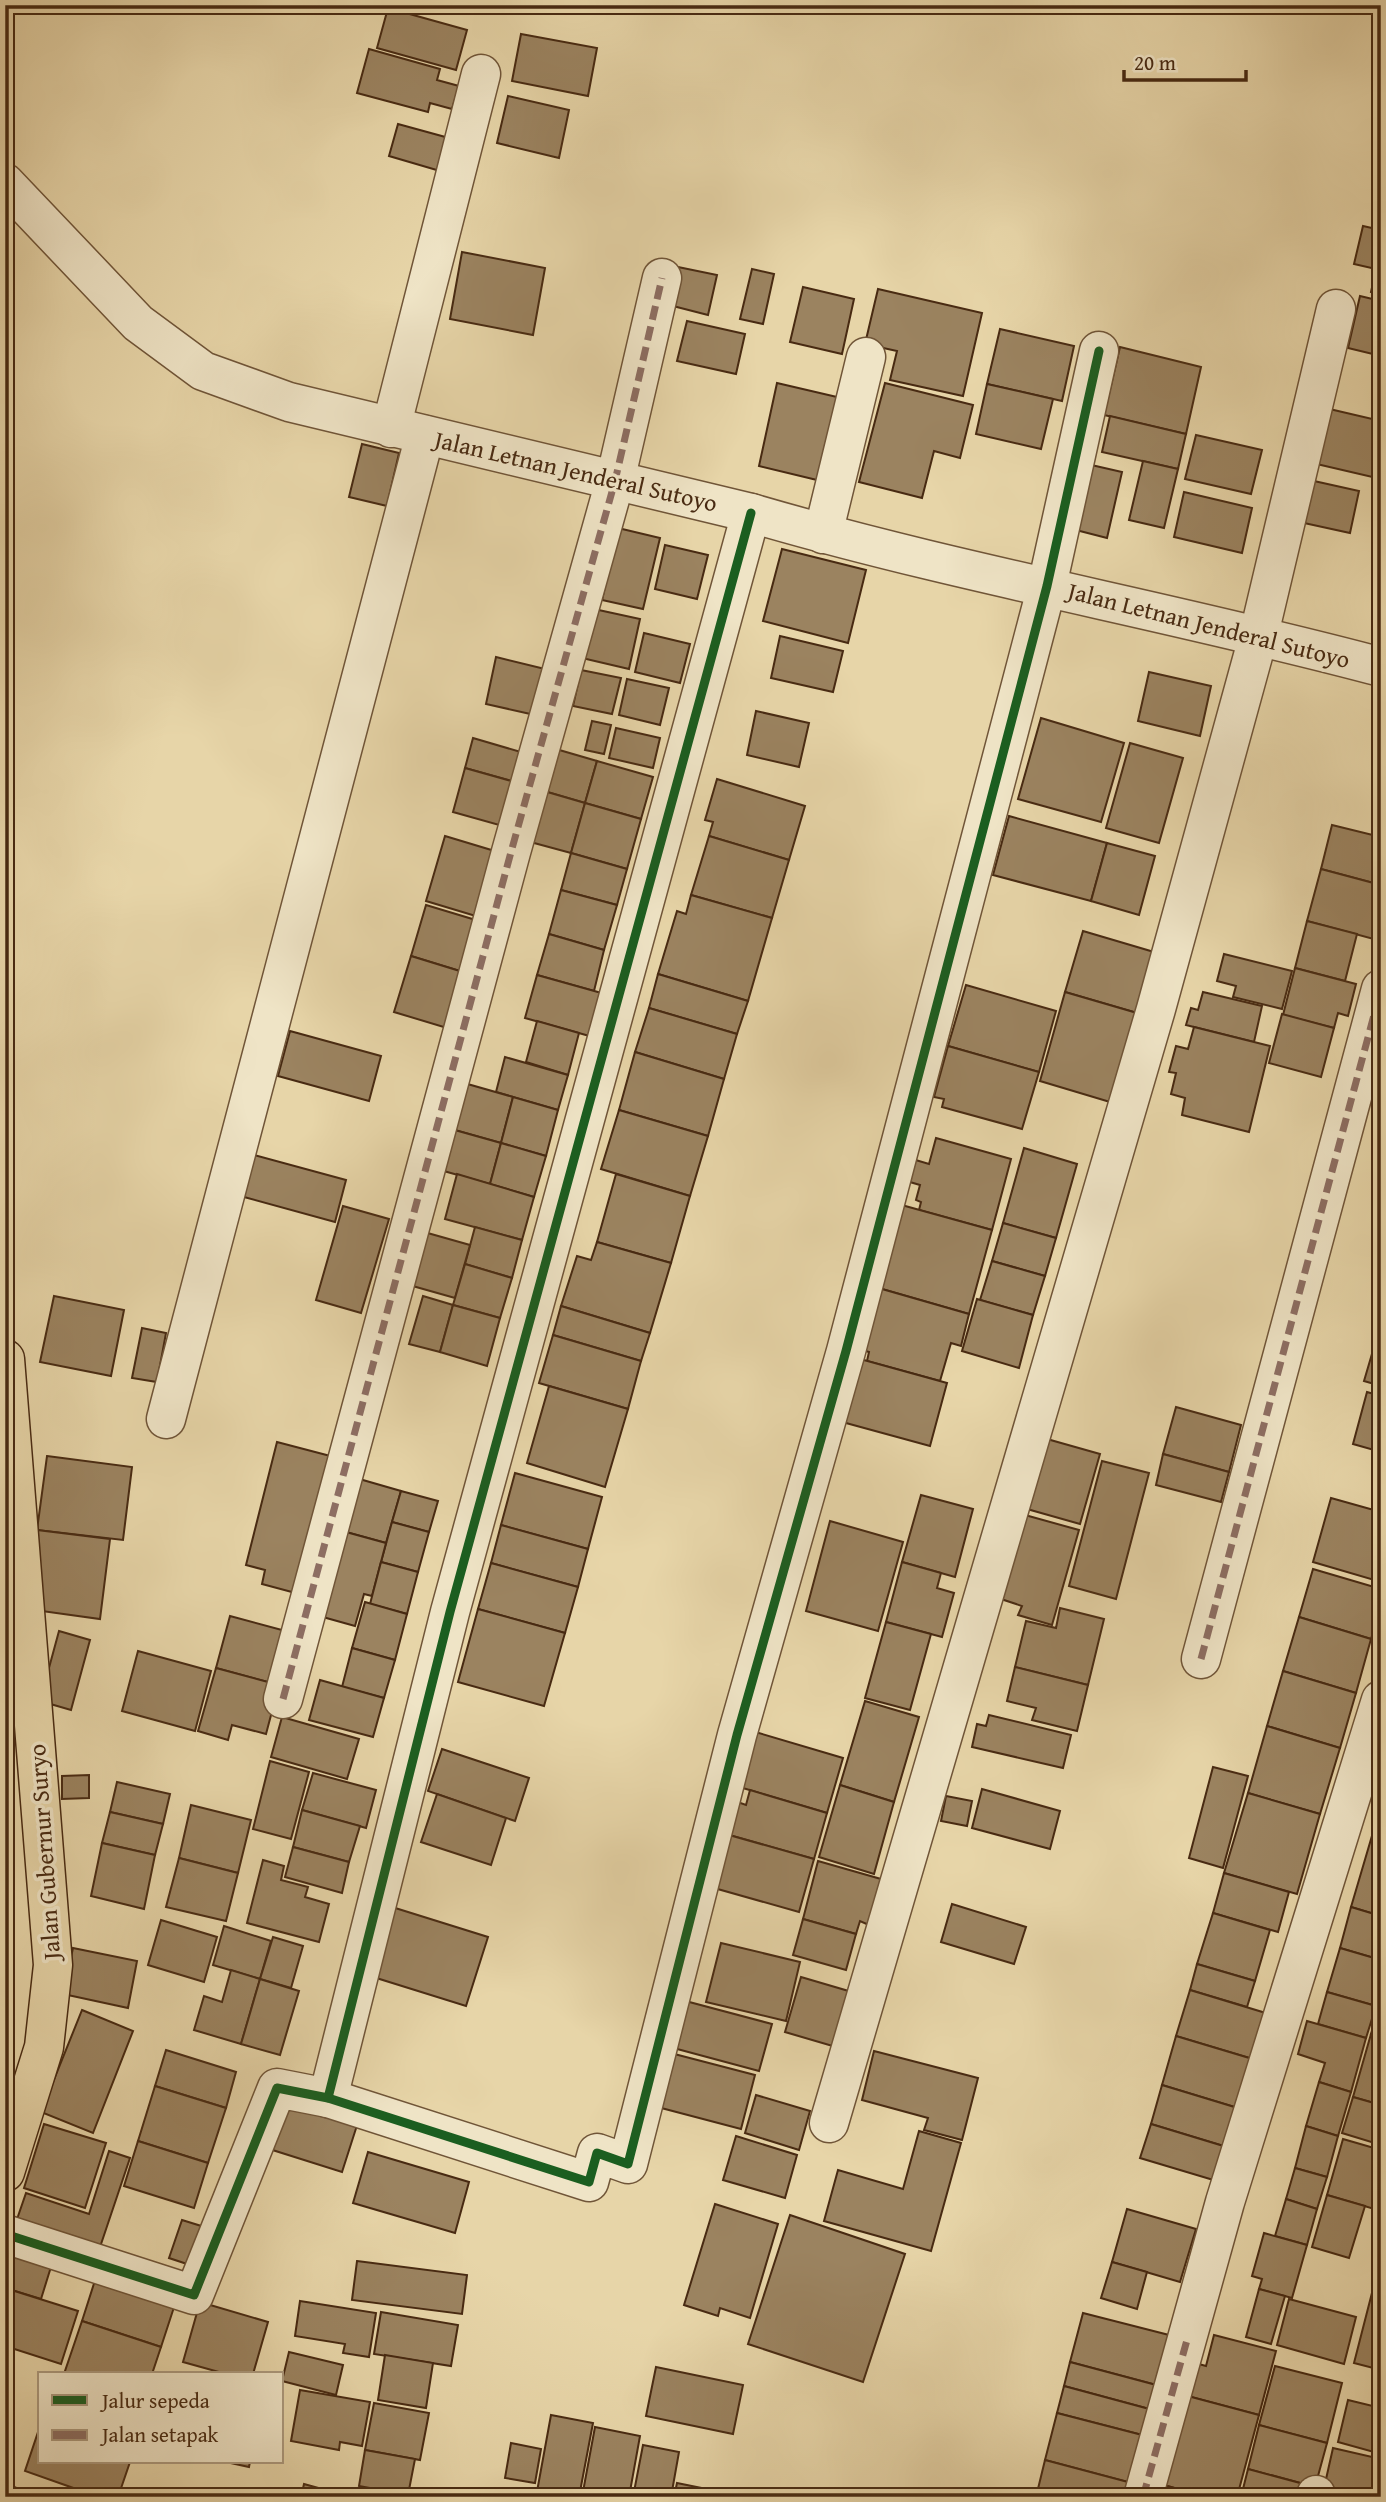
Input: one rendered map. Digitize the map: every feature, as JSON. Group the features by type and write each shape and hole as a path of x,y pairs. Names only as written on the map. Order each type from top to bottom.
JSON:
{"main road":[{"name":"Jalan Gubernur Suryo","path":"5,1359 17,1662 53,1965 44,2047 5,2172"}],"street":[{"path":"166,1419 408,431 481,74"},
{"name":"Jalan Letnan Jenderal Sutoyo","path":"5,183 138,323 203,371 289,402 751,513 823,534 1259,634 1381,667"},
{"path":"283,1699 511,852 615,481 662,278"},
{"path":"830,2123 1152,1022 1259,634 1336,309"},
{"path":"5,2234 194,2295 200,2288 275,2089 281,2088 328,2098 589,2182 597,2153 628,2164 737,1735 846,1352 1047,586 1099,351"},
{"path":"823,534 866,357"},
{"path":"328,2098 450,1612 751,513"},
{"path":"1201,1660 1381,989"},
{"path":"1143,2497 1225,2202 1381,1700"}],"building":[{"path":"388,8 467,30 456,70 377,48"},
{"path":"521,34 597,48 588,96 512,81"},
{"path":"369,49 440,69 437,80 459,86 452,109 430,103 428,112 357,93"},
{"path":"508,96 569,110 559,158 497,143"},
{"path":"398,124 449,138 440,171 389,156"},
{"path":"1363,226 1381,230 1381,295 1371,292 1376,269 1354,264"},
{"path":"462,252 545,268 533,335 450,319"},
{"path":"678,267 717,275 708,315 669,305"},
{"path":"752,269 774,274 763,324 740,319"},
{"path":"803,287 854,299 842,354 790,342"},
{"path":"878,289 982,313 963,396 890,380 897,351 865,344"},
{"path":"1360,296 1381,301 1381,356 1348,348"},
{"path":"687,321 745,334 736,374 677,361"},
{"path":"1000,329 1074,346 1062,401 987,384"},
{"path":"1120,347 1201,367 1186,434 1104,415"},
{"path":"777,383 837,397 817,480 759,466"},
{"path":"885,383 973,405 960,458 934,451 922,498 859,482"},
{"path":"987,384 1053,399 1041,449 976,434"},
{"path":"1321,407 1381,421 1381,479 1308,462"},
{"path":"1110,416 1186,434 1178,469 1102,452"},
{"path":"1196,435 1262,450 1251,494 1185,479"},
{"path":"362,444 399,453 387,506 349,497"},
{"path":"1143,461 1178,469 1164,528 1129,520"},
{"path":"1087,464 1122,472 1107,538 1072,529"},
{"path":"1314,481 1359,491 1350,533 1304,523"},
{"path":"1184,492 1252,508 1242,553 1174,537"},
{"path":"618,528 660,538 643,609 602,600"},
{"path":"665,545 708,555 697,599 655,589"},
{"path":"782,549 866,570 848,643 763,621"},
{"path":"594,609 640,619 629,669 582,658"},
{"path":"644,633 690,644 680,683 635,672"},
{"path":"780,636 843,651 833,692 771,678"},
{"path":"496,657 545,669 535,715 486,704"},
{"path":"581,670 621,678 612,714 573,706"},
{"path":"1149,672 1211,686 1200,736 1138,721"},
{"path":"627,679 669,688 660,725 619,715"},
{"path":"756,711 809,723 799,767 747,755"},
{"path":"1041,718 1124,743 1101,822 1018,799"},
{"path":"592,721 611,725 604,754 585,750"},
{"path":"616,728 660,738 653,768 609,758"},
{"path":"473,738 531,755 522,784 465,768"},
{"path":"1130,743 1183,758 1159,843 1106,828"},
{"path":"549,747 597,761 585,803 537,789"},
{"path":"597,761 653,777 641,819 585,803"},
{"path":"465,768 522,784 510,828 453,812"},
{"path":"717,779 805,806 789,860 709,836 713,822 705,820"},
{"path":"537,789 585,803 571,853 523,840"},
{"path":"585,803 641,819 627,869 571,853"},
{"path":"1009,816 1107,843 1091,901 993,875"},
{"path":"1332,825 1381,837 1381,885 1321,869"},
{"path":"445,836 498,852 479,917 426,901"},
{"path":"709,836 789,860 772,918 691,895"},
{"path":"1107,843 1155,856 1139,915 1091,901"},
{"path":"571,853 627,869 617,905 561,890"},
{"path":"1321,869 1381,885 1381,941 1307,921"},
{"path":"561,890 617,905 604,950 549,934"},
{"path":"691,895 772,918 748,1001 658,974 677,911 686,914"},
{"path":"426,905 479,921 463,972 411,956"},
{"path":"1307,921 1357,934 1345,981 1295,968"},
{"path":"1083,931 1154,952 1137,1013 1065,992"},
{"path":"549,934 604,950 594,991 537,975"},
{"path":"1224,954 1292,971 1282,1009 1233,997 1236,986 1217,981"},
{"path":"411,956 463,972 447,1028 394,1012"},
{"path":"1295,968 1356,984 1348,1016 1338,1013 1334,1028 1283,1015"},
{"path":"658,974 748,1001 737,1034 649,1008"},
{"path":"537,975 605,994 593,1037 525,1018"},
{"path":"966,985 1056,1011 1039,1072 948,1046"},
{"path":"1065,992 1137,1013 1110,1102 1040,1081"},
{"path":"1203,992 1262,1006 1254,1042 1186,1025 1191,1008 1198,1010"},
{"path":"649,1008 737,1034 724,1079 635,1052"},
{"path":"1282,1014 1334,1028 1321,1077 1269,1063"},
{"path":"537,1021 579,1033 568,1075 526,1062"},
{"path":"1194,1027 1270,1046 1249,1132 1182,1115 1185,1098 1171,1094 1176,1073 1169,1072 1176,1046 1188,1049"},
{"path":"290,1031 381,1056 369,1101 278,1076"},
{"path":"948,1046 1039,1072 1022,1129 942,1107 944,1099 934,1097"},
{"path":"635,1052 724,1079 708,1136 619,1110"},
{"path":"505,1057 568,1075 558,1110 496,1092"},
{"path":"457,1081 513,1097 501,1143 444,1127"},
{"path":"513,1097 558,1110 546,1156 501,1143"},
{"path":"619,1110 708,1136 690,1196 601,1169"},
{"path":"444,1127 501,1143 490,1184 433,1168"},
{"path":"936,1138 1011,1159 992,1230 919,1210 921,1202 916,1200 920,1185 903,1180 909,1158 929,1164"},
{"path":"501,1143 546,1156 534,1197 490,1184"},
{"path":"1024,1148 1077,1164 1056,1238 1003,1223"},
{"path":"254,1155 346,1180 335,1222 244,1197"},
{"path":"457,1174 534,1197 522,1240 445,1219"},
{"path":"616,1174 690,1196 671,1263 597,1242"},
{"path":"898,1204 992,1230 969,1314 875,1287"},
{"path":"343,1206 389,1219 361,1313 316,1300"},
{"path":"1003,1223 1056,1238 1045,1276 992,1261"},
{"path":"475,1227 522,1240 512,1278 465,1264"},
{"path":"417,1230 470,1245 455,1298 402,1283"},
{"path":"597,1242 671,1263 650,1333 561,1306 577,1256 591,1260"},
{"path":"992,1261 1045,1276 1033,1315 980,1300"},
{"path":"465,1264 512,1278 500,1318 453,1305"},
{"path":"875,1287 969,1314 961,1346 951,1343 940,1381 867,1361 869,1352 859,1349"},
{"path":"54,1296 124,1310 111,1376 40,1362"},
{"path":"423,1296 453,1305 440,1352 409,1344"},
{"path":"977,1299 1033,1315 1019,1368 962,1351"},
{"path":"453,1305 500,1318 487,1366 440,1352"},
{"path":"561,1306 650,1333 641,1361 553,1335"},
{"path":"142,1328 166,1333 157,1382 132,1378"},
{"path":"1381,1330 1381,1386 1364,1381"},
{"path":"553,1335 641,1361 628,1409 539,1383"},
{"path":"853,1357 947,1383 930,1446 835,1420"},
{"path":"549,1386 628,1409 605,1487 527,1463"},
{"path":"1367,1392 1381,1396 1381,1452 1353,1444"},
{"path":"1176,1407 1241,1425 1229,1472 1163,1454"},
{"path":"1047,1439 1100,1454 1080,1524 1027,1509"},
{"path":"277,1442 338,1458 303,1595 262,1584 265,1570 246,1565"},
{"path":"1163,1454 1229,1472 1221,1502 1156,1485"},
{"path":"47,1456 132,1467 123,1540 37,1530"},
{"path":"1102,1461 1149,1473 1116,1599 1069,1586"},
{"path":"515,1473 602,1497 588,1549 501,1525"},
{"path":"349,1476 401,1491 386,1543 335,1529"},
{"path":"401,1491 438,1501 429,1532 392,1522"},
{"path":"921,1495 973,1509 955,1577 902,1562"},
{"path":"1331,1498 1381,1512 1381,1582 1313,1562"},
{"path":"1025,1515 1079,1530 1052,1625 1018,1615 1022,1606 1001,1599"},
{"path":"830,1521 903,1542 878,1631 806,1611"},
{"path":"392,1522 429,1532 418,1572 381,1562"},
{"path":"501,1525 588,1549 578,1587 491,1563"},
{"path":"335,1529 386,1543 372,1596 364,1594 355,1626 312,1614"},
{"path":"37,1530 110,1539 100,1619 27,1609"},
{"path":"381,1562 418,1572 407,1614 370,1604"},
{"path":"902,1562 941,1573 937,1588 954,1593 942,1637 886,1622"},
{"path":"491,1563 578,1587 565,1633 478,1609"},
{"path":"1313,1569 1381,1589 1381,1607 1371,1639 1299,1617"},
{"path":"365,1602 407,1614 395,1660 352,1648"},
{"path":"1060,1608 1104,1619 1088,1685 1015,1667 1026,1621 1056,1628"},
{"path":"478,1609 565,1633 544,1706 458,1682"},
{"path":"230,1616 293,1633 279,1685 216,1668"},
{"path":"1299,1617 1371,1639 1356,1693 1283,1671"},
{"path":"886,1622 931,1634 910,1710 865,1698"},
{"path":"59,1631 90,1640 71,1710 40,1701"},
{"path":"352,1648 395,1660 384,1698 342,1687"},
{"path":"138,1651 211,1671 195,1731 122,1711"},
{"path":"1015,1667 1088,1685 1077,1731 1032,1720 1036,1708 1007,1701"},
{"path":"216,1668 279,1685 266,1734 232,1725 228,1740 198,1731"},
{"path":"1283,1671 1356,1693 1340,1748 1267,1726"},
{"path":"320,1680 384,1698 373,1737 309,1720"},
{"path":"865,1701 919,1717 894,1802 840,1785"},
{"path":"989,1715 1071,1735 1063,1768 972,1747 977,1724 986,1726"},
{"path":"282,1717 359,1739 347,1779 271,1757"},
{"path":"1267,1726 1340,1748 1320,1814 1248,1793"},
{"path":"752,1731 843,1758 827,1813 736,1786"},
{"path":"442,1749 529,1778 515,1821 428,1791"},
{"path":"270,1761 309,1772 291,1839 253,1829"},
{"path":"1213,1767 1248,1776 1223,1868 1189,1858"},
{"path":"313,1773 376,1790 366,1828 302,1810"},
{"path":"89,1775 89,1798 62,1799 62,1776"},
{"path":"117,1782 170,1794 163,1824 110,1812"},
{"path":"840,1785 894,1802 874,1874 819,1857"},
{"path":"982,1789 1060,1811 1050,1849 972,1828"},
{"path":"750,1790 827,1813 814,1859 722,1833 732,1800 746,1805"},
{"path":"1248,1793 1320,1814 1297,1894 1224,1873"},
{"path":"437,1794 506,1818 491,1865 421,1842"},
{"path":"946,1796 972,1801 967,1826 941,1821"},
{"path":"191,1805 251,1820 238,1873 179,1858"},
{"path":"302,1810 360,1826 349,1862 293,1847"},
{"path":"110,1812 163,1824 155,1855 102,1843"},
{"path":"1374,1829 1381,1831 1381,1916 1351,1907"},
{"path":"722,1833 814,1859 799,1912 707,1886"},
{"path":"102,1843 155,1855 144,1909 91,1896"},
{"path":"293,1847 349,1862 342,1893 285,1877"},
{"path":"179,1858 238,1873 226,1921 166,1907"},
{"path":"263,1860 284,1866 281,1880 308,1887 305,1897 329,1904 319,1942 247,1923"},
{"path":"818,1861 881,1879 869,1925 860,1921 856,1934 803,1919"},
{"path":"1224,1873 1289,1892 1278,1932 1213,1913"},
{"path":"952,1904 1026,1927 1014,1964 941,1942"},
{"path":"392,1907 488,1937 466,2006 370,1976"},
{"path":"1351,1907 1381,1916 1381,1960 1340,1948"},
{"path":"1213,1913 1270,1930 1255,1981 1197,1964"},
{"path":"803,1919 856,1934 846,1970 793,1955"},
{"path":"161,1920 217,1937 204,1982 148,1965"},
{"path":"224,1926 271,1941 260,1979 213,1965"},
{"path":"273,1937 303,1946 291,1988 260,1979"},
{"path":"721,1943 800,1962 786,2021 706,2002"},
{"path":"73,1948 137,1961 128,2008 63,1994"},
{"path":"1340,1948 1381,1960 1381,1989 1376,2006 1327,1992"},
{"path":"1197,1964 1255,1981 1247,2007 1190,1990"},
{"path":"231,1970 260,1979 241,2044 194,2030 204,1996 222,2002"},
{"path":"801,1977 852,1992 836,2047 785,2032"},
{"path":"260,1979 299,1991 280,2055 241,2044"},
{"path":"1190,1990 1269,2014 1256,2060 1176,2036"},
{"path":"1327,1992 1376,2006 1366,2038 1318,2024"},
{"path":"678,1999 772,2024 759,2071 666,2046"},
{"path":"1381,2008 1381,2037 1371,2034"},
{"path":"82,2010 133,2031 93,2133 41,2112"},
{"path":"1307,2021 1366,2038 1351,2092 1319,2082 1325,2063 1298,2054"},
{"path":"1371,2034 1381,2037 1381,2105 1353,2097"},
{"path":"1176,2036 1256,2060 1241,2109 1162,2085"},
{"path":"166,2050 236,2072 226,2108 155,2086"},
{"path":"659,2050 755,2075 741,2129 646,2104"},
{"path":"874,2051 978,2078 962,2140 924,2130 928,2118 862,2100"},
{"path":"1319,2082 1351,2092 1338,2136 1306,2126"},
{"path":"1162,2085 1241,2109 1230,2148 1151,2124"},
{"path":"155,2086 226,2108 208,2163 138,2141"},
{"path":"281,2090 360,2116 342,2172 263,2147"},
{"path":"756,2095 810,2111 799,2150 745,2133"},
{"path":"1353,2097 1381,2105 1381,2145 1342,2133"},
{"path":"44,2124 106,2143 85,2208 24,2188"},
{"path":"1151,2124 1230,2148 1220,2182 1140,2158"},
{"path":"1306,2126 1338,2136 1327,2177 1295,2168"},
{"path":"919,2131 961,2143 931,2251 824,2221 838,2170 903,2189"},
{"path":"736,2136 797,2155 785,2198 723,2180"},
{"path":"1343,2139 1381,2150 1381,2211 1327,2195"},
{"path":"138,2141 208,2163 194,2208 124,2186"},
{"path":"109,2151 130,2158 98,2253 15,2225 26,2193 89,2214"},
{"path":"368,2152 469,2182 455,2233 353,2203"},
{"path":"1295,2168 1327,2177 1317,2209 1286,2199"},
{"path":"1327,2195 1365,2206 1349,2258 1312,2247"},
{"path":"1286,2199 1317,2209 1307,2245 1275,2236"},
{"path":"715,2204 778,2224 750,2318 720,2308 718,2316 684,2305"},
{"path":"1127,2209 1196,2229 1180,2282 1112,2262"},
{"path":"790,2215 905,2254 863,2382 748,2344"},
{"path":"182,2220 211,2229 199,2268 169,2258"},
{"path":"1264,2233 1307,2245 1292,2298 1259,2289 1262,2279 1252,2276"},
{"path":"5,2238 55,2254 41,2299 5,2288"},
{"path":"357,2261 467,2275 462,2314 352,2300"},
{"path":"1112,2262 1147,2272 1137,2309 1101,2298"},
{"path":"98,2271 177,2298 161,2347 82,2321"},
{"path":"1374,2285 1381,2287 1381,2370 1354,2363"},
{"path":"5,2288 78,2311 61,2364 5,2346"},
{"path":"1259,2289 1285,2296 1271,2344 1246,2337"},
{"path":"1289,2299 1356,2317 1344,2364 1277,2345"},
{"path":"300,2301 376,2313 369,2357 343,2353 345,2344 295,2336"},
{"path":"200,2302 268,2322 254,2372 219,2372 183,2362"},
{"path":"381,2312 458,2325 451,2366 374,2354"},
{"path":"1083,2313 1173,2336 1160,2386 1070,2362"},
{"path":"82,2321 161,2347 153,2372 65,2372"},
{"path":"1214,2335 1276,2351 1259,2415 1176,2393 1184,2360 1206,2366"},
{"path":"289,2352 343,2365 336,2395 284,2382"},
{"path":"385,2355 433,2363 426,2408 378,2400"},
{"path":"1070,2362 1160,2386 1153,2410 1064,2386"},
{"path":"1275,2366 1342,2383 1327,2443 1259,2425"},
{"path":"656,2367 743,2385 733,2434 646,2416"},
{"path":"1064,2386 1153,2410 1146,2436 1057,2413"},
{"path":"300,2390 370,2402 362,2446 340,2442 339,2450 291,2441"},
{"path":"1184,2395 1259,2415 1237,2497 1207,2497 1160,2484"},
{"path":"1348,2400 1381,2408 1381,2454 1338,2442"},
{"path":"374,2403 429,2413 420,2460 365,2450"},
{"path":"1057,2413 1146,2436 1135,2484 1045,2460"},
{"path":"551,2415 593,2423 579,2497 536,2497"},
{"path":"1259,2425 1327,2443 1315,2487 1248,2469"},
{"path":"595,2427 640,2436 629,2497 582,2497"},
{"path":"38,2432 38,2464 129,2464 118,2497 77,2497 79,2490 25,2471"},
{"path":"511,2443 541,2449 535,2483 505,2478"},
{"path":"643,2445 679,2452 671,2497 633,2497"},
{"path":"1333,2448 1381,2459 1381,2497 1322,2497"},
{"path":"365,2450 415,2459 408,2495 359,2486"},
{"path":"1045,2460 1128,2482 1124,2497 1036,2497"},
{"path":"1248,2469 1315,2487 1312,2497 1241,2497"},
{"path":"5,2483 19,2489 15,2497 5,2497"},
{"path":"677,2483 746,2497 674,2497"},
{"path":"304,2484 351,2497 301,2497"},
{"path":"1160,2484 1207,2497 1157,2497"}],"marked path":[{"path":"283,1699 511,852 615,481 662,278"},
{"path":"1201,1659 1381,989"},
{"path":"1143,2497 1187,2340"}],"cycle path":[{"path":"5,2234 194,2295 277,2088 328,2098 589,2182 597,2153 628,2164 737,1735 846,1351 1047,586 1099,351"},
{"path":"328,2098 450,1612 751,513"}]}
